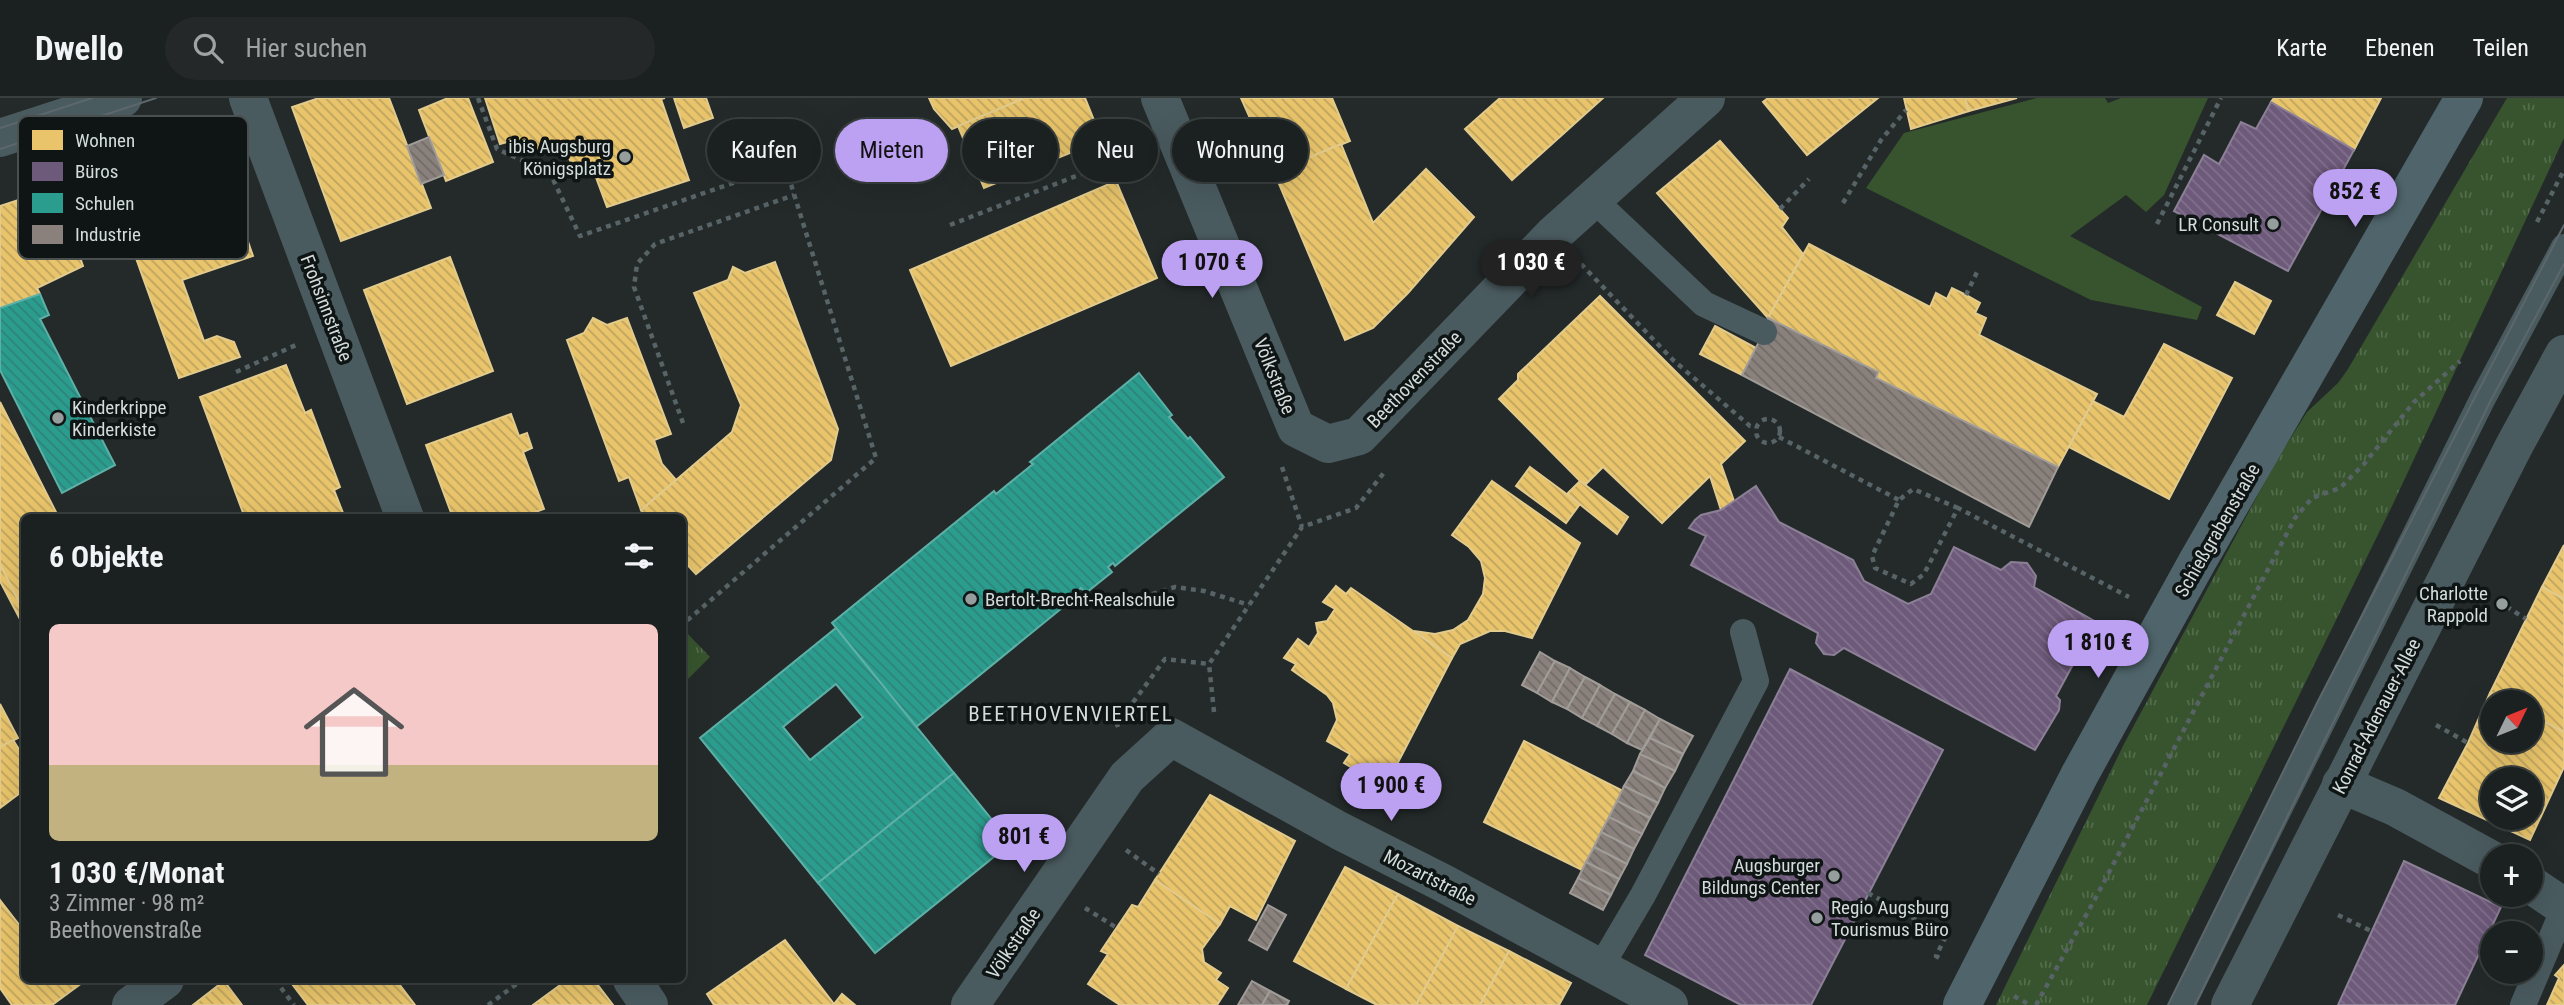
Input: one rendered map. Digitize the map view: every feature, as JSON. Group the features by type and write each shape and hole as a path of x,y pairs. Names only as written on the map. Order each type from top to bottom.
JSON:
{"main road":[{"name":"Schießgrabenstraße","path":"1969,991 2080,774 2167,617 2465,98"}],"street":[{"path":"68,116 123,98"},
{"name":"Frohsinnstraße","path":"248,98 404,514"},
{"name":"Völkstraße","path":"1160,98 1172,127"},
{"name":"Beethovenstraße","path":"1328,444 1359,436 1553,235 1706,98"},
{"path":"0,138 18,132"},
{"name":"Völkstraße","path":"1195,182 1296,428 1328,444"},
{"name":"Konrad-Adenauer-Allee","path":"2231,1005 2341,784 2564,354"},
{"name":"Mozartstraße","path":"1127,777 1171,737 1340,831 1670,1005"},
{"name":"Völkstraße","path":"970,1005 1127,777"},
{"path":"2341,784 2395,807 2480,853"},
{"path":"2543,893 2564,907"},
{"path":"131,1005 161,983"},
{"path":"634,983 649,1005"}],"lane":[{"path":"1592,198 1704,303 1764,332"},
{"path":"2182,1005 2483,398 2564,247"},
{"path":"1600,968 1643,895 1756,681 1743,632"},
{"path":"2523,1005 2564,907"}],"path":[{"path":"478,98 496,149 550,173 580,236 785,165 876,458 686,621"},
{"path":"2157,224 2221,98"},
{"path":"1843,203 1881,140 1906,110"},
{"path":"950,225 1172,139"},
{"path":"1780,209 1809,179"},
{"path":"683,423 634,287 637,264 655,244 794,195"},
{"path":"1553,235 1674,360 1750,426 1756,427"},
{"path":"1966,295 1978,270"},
{"path":"236,372 334,327"},
{"path":"2036,1005 2095,899 2295,519 2312,498 2340,488 2364,464 2414,402"},
{"path":"1764,419 1772,419 1779,424 1779,437 1773,442 1765,443 1756,435 1756,427 1764,419"},
{"path":"1779,437 1899,500"},
{"path":"1221,718 1213,711 1209,664 1302,527 1356,508 1387,467"},
{"path":"1958,508 1924,573 1911,584 1875,568 1872,556 1899,500 1913,489 1958,508 2167,617"},
{"path":"1133,600 1175,587 1203,591 1249,605"},
{"path":"2498,601 2526,619"},
{"path":"1117,724 1165,659 1209,664"},
{"path":"2436,725 2468,743"},
{"path":"1868,893 1947,936 1936,956 1969,991"},
{"path":"2338,915 2371,931"},
{"path":"277,983 294,1005"},
{"path":"488,1005 518,983"},
{"path":"2020,999 2030,1005"}],"green space":[{"path":"2037,98 2105,98 2108,103 2121,98 2208,98 2164,195 2146,212 2126,195 2070,236 2202,307 2197,320 2091,300 1866,188 1904,133"},
{"path":"2507,98 2564,98 2564,138 2393,504 2147,1005 1996,1005 2124,744 2275,463 2307,412 2338,383 2348,369"},
{"path":"686,632 710,657 686,681"}],"building: Wohnen":[{"path":"319,98 389,98 431,208 341,241 292,107"},
{"path":"448,98 468,98 493,162 446,181 419,110"},
{"name":"ibis Augsburg Königsplatz","path":"485,98 665,98 661,99 689,180 607,207 591,164 577,168 579,174 575,175 566,149 557,144 529,152 511,141 500,144"},
{"path":"674,98 706,98 713,118 684,128"},
{"path":"929,98 1025,98 976,119 962,119 962,125 952,129 948,119 943,119"},
{"path":"1025,98 1085,98 1094,119 1072,119 1072,152 1058,158 1058,119 975,119"},
{"path":"1241,98 1332,98 1350,141 1308,158 1308,119 1250,119"},
{"path":"1500,98 1603,98 1512,180 1465,129"},
{"path":"1768,98 1878,98 1807,155 1763,102"},
{"path":"1904,98 1965,98 1969,111 1911,129"},
{"path":"1965,98 2017,98 1969,111"},
{"path":"2274,98 2381,98 2354,150 2271,102"},
{"path":"1720,141 1788,218 1782,227 1803,254 1768,318 1657,193"},
{"path":"1341,144 1373,223 1426,169 1474,217 1408,293 1373,328 1345,340 1278,182 1308,182 1308,158"},
{"path":"981,182 999,182 984,188"},
{"path":"1116,182 1157,278 951,366 910,270"},
{"path":"18,200 18,259 80,259 83,266 37,288 40,294 0,308 0,206"},
{"path":"248,242 253,256 248,258"},
{"path":"1809,244 1930,307 1936,293 1947,299 1952,288 1966,295 1980,303 1975,313 1986,318 1979,335 2097,394 2058,467 1876,378 1878,372 1768,318"},
{"path":"450,257 493,371 407,404 364,290"},
{"path":"136,259 244,259 182,280 204,341 217,336 234,342 240,357 179,378"},
{"path":"775,262 838,429 831,460 696,574 686,563 686,514 644,514 641,510 732,432 741,405 694,293 728,280 733,267 745,273"},
{"path":"2235,282 2271,301 2254,334 2217,315"},
{"path":"1600,296 1745,441 1721,464 1734,501 1721,510 1710,476 1662,523 1603,467 1586,484 1580,481 1499,399 1518,380 1518,374"},
{"path":"593,318 607,325 627,318 671,434 654,440 662,464 676,480 641,510 629,477 619,481 567,340 584,333"},
{"path":"1715,326 1756,348 1742,375 1700,354"},
{"path":"2164,344 2232,378 2169,499 2069,447 2093,401 2124,417"},
{"path":"286,365 305,413 311,410 340,487 334,490 343,514 244,514 200,397"},
{"path":"0,402 57,514 21,514 21,606 0,564"},
{"path":"511,414 519,436 527,433 532,448 523,452 544,509 530,514 452,514 426,445"},
{"path":"1530,467 1580,504 1566,523 1516,486"},
{"path":"1492,481 1580,543 1532,638 1505,631 1490,631 1460,644 1452,658 1414,631 1435,634 1453,630 1468,620 1483,594 1485,578 1481,561 1469,547 1452,535"},
{"path":"1580,481 1628,517 1617,534 1567,494"},
{"path":"2564,545 2564,599 2542,587"},
{"path":"0,564 21,606 21,621 0,581"},
{"path":"1336,586 1346,594 1351,588 1452,658 1392,774 1370,763 1364,775 1344,763 1350,754 1327,741 1337,720 1333,703 1327,695 1292,670 1296,664 1284,658 1298,639 1309,647 1318,633 1316,623 1327,621 1335,609 1323,602"},
{"path":"2542,587 2564,599 2564,732 2543,721 2543,690 2491,690"},
{"path":"0,704 18,738 0,747"},
{"path":"2480,716 2480,753 2543,753 2543,721 2564,732 2564,767 2543,812 2543,767 2480,767 2480,817 2439,798"},
{"path":"13,740 21,752 21,792 0,808 0,747"},
{"path":"1524,741 1623,791 1582,870 1484,822"},
{"path":"1210,795 1295,841 1256,920 1230,906 1220,924 1155,880"},
{"path":"2508,830 2535,830 2530,840"},
{"path":"1345,867 1398,894 1346,989 1294,961"},
{"path":"1155,880 1220,924 1202,949 1204,962 1221,973 1216,980 1228,988 1217,1005 1120,1005 1088,984 1108,954 1101,951 1132,905 1138,907"},
{"path":"1398,894 1458,926 1416,1005 1377,1005 1346,989"},
{"path":"0,900 21,927 21,983 82,983 52,1005 12,1005 0,988"},
{"path":"1458,926 1509,951 1480,1005 1416,1005"},
{"path":"785,940 834,1004 842,994 855,1005 714,1005 707,994"},
{"path":"1509,951 1571,983 1559,1005 1480,1005"},
{"path":"2564,965 2564,1005 2547,1005 2559,978 2555,975"},
{"path":"221,983 226,983 242,1005 193,1005"},
{"path":"291,983 398,983 415,1005 308,1005"},
{"path":"563,983 596,983 613,1005 533,1005"}],"building: Büros":[{"path":"2271,102 2354,150 2288,271 2174,211 2204,155 2219,164 2241,122 2256,129"},
{"path":"1756,486 1779,522 1853,560 1864,581 1908,604 1931,594 1954,547 2001,570 2011,562 2027,563 2036,576 2034,587 2096,622 2056,696 2060,700 2059,710 2035,750 1844,648 1834,655 1824,654 1816,643 1818,633 1691,565 1706,536 1689,528 1695,520 1701,515 1721,510"},
{"path":"1790,669 1943,750 1811,1005 1741,1005 1645,955"},
{"path":"2404,861 2480,897 2480,907 2501,907 2494,921 2480,921 2480,952 2455,1005 2338,1005"}],"building: Schulen":[{"name":"Kinderkrippe Kinderkiste","path":"40,294 49,315 40,319 115,465 62,493 0,370 0,308"},
{"path":"1139,373 1172,415 1169,417 1224,477 1115,566 1113,563 1108,567 1112,572 1086,593 1081,588 1076,593 1078,595 916,727 832,623 994,491 996,494 1033,464 1030,462"},
{"path":"836,628 954,773 818,883 700,738","holes":["836,684 863,717 810,760 783,727"]},
{"path":"954,773 1011,843 875,953 818,883"}],"building: Industrie":[{"path":"429,137 444,175 421,184 407,146"},
{"path":"1768,318 1878,372 1876,378 2058,467 2029,527 1742,375 1764,332"},
{"path":"1540,652 1555,661 1537,693 1522,685"},
{"path":"1555,661 1570,668 1552,702 1537,693"},
{"path":"1570,668 1585,677 1567,709 1552,702"},
{"path":"1585,677 1600,685 1582,718 1567,709"},
{"path":"1600,685 1615,694 1597,726 1582,718"},
{"path":"1615,694 1630,702 1612,734 1597,726"},
{"path":"1630,702 1645,710 1627,743 1612,734"},
{"path":"1645,710 1660,719 1642,750 1627,743"},
{"path":"1660,719 1693,736 1683,754 1650,738"},
{"path":"1650,738 1683,754 1675,771 1640,754"},
{"path":"1640,754 1675,771 1665,788 1633,771"},
{"path":"1633,771 1665,788 1658,803 1624,786"},
{"path":"1624,786 1658,803 1650,818 1617,801"},
{"path":"1617,801 1650,818 1642,834 1609,817"},
{"path":"1609,817 1642,834 1634,849 1601,832"},
{"path":"1601,832 1634,849 1627,864 1594,847"},
{"path":"1594,847 1627,864 1619,879 1586,862"},
{"path":"1586,862 1619,879 1611,895 1578,878"},
{"path":"1578,878 1611,895 1603,910 1570,893"},
{"path":"1268,905 1286,915 1267,950 1249,940"},
{"path":"1252,981 1270,991 1262,1005 1238,1005"},
{"path":"1270,991 1289,1001 1287,1005 1262,1005"}],"tram line":[{"path":"37,116 92,98"},
{"path":"101,116 156,98"},
{"path":"0,128 18,122"},
{"path":"0,149 18,143"},
{"path":"2168,1005 2318,701 2564,225"},
{"path":"2195,1005 2490,402 2564,264"}],"place":[{"name":"ibis Augsburg Königsplatz","path":"625,157"},
{"name":"LR Consult","path":"2273,224"},
{"name":"Kinderkrippe Kinderkiste","path":"58,418"},
{"name":"Bertolt-Brecht-Realschule","path":"971,599"},
{"name":"Charlotte Rappold","path":"2502,604"},
{"name":"Augsburger Bildungs Center","path":"1834,876"},
{"name":"Regio Augsburg Tourismus Büro","path":"1817,918"}],"district":[{"name":"BEETHOVENVIERTEL","path":"1071,714"}]}
